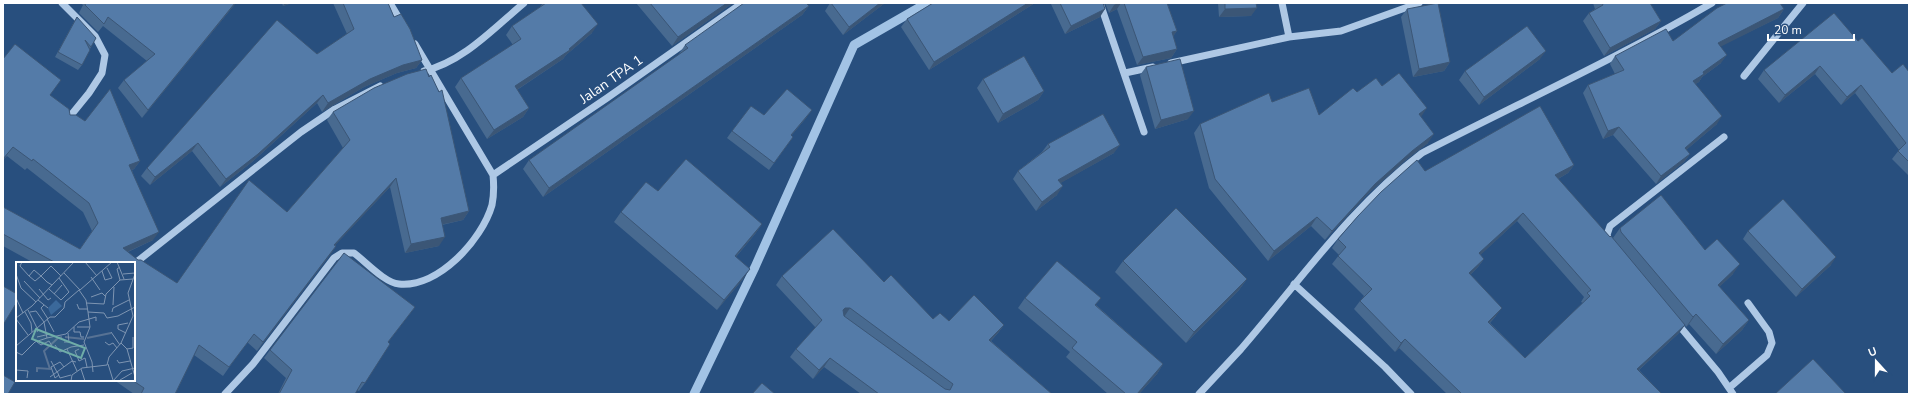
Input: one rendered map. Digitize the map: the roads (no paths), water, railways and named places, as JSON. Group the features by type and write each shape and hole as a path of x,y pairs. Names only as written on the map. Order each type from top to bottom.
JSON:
{"street":[{"path":"62,3 95,36 105,55 102,73 90,93 67,120"},
{"path":"390,3 407,32"},
{"path":"414,74 446,63 466,51 524,3"},
{"name":"Jalan TPA 1","path":"493,175 607,98 742,3"},
{"path":"1100,3 1144,132"},
{"path":"1282,3 1289,37"},
{"path":"1125,73 1289,37 1341,31 1419,3"},
{"path":"1199,394 1240,350 1344,226 1404,166 1422,152 1586,71 1669,28 1712,3"},
{"path":"1744,76 1803,3"},
{"path":"224,394 253,364 334,258 342,253 354,253 389,281 399,284 413,283 442,272 458,258 472,242 486,218 493,195 493,175 411,38"},
{"path":"135,263 301,132 335,109 385,83"},
{"path":"1615,250 1610,244 1607,235 1610,226 1724,137"},
{"path":"1294,284 1385,367 1411,394"},
{"path":"1672,317 1718,372 1731,391 1767,355 1772,343 1769,332 1748,303"}],"waterway":[{"path":"694,394 755,267 854,45 927,3"}]}
